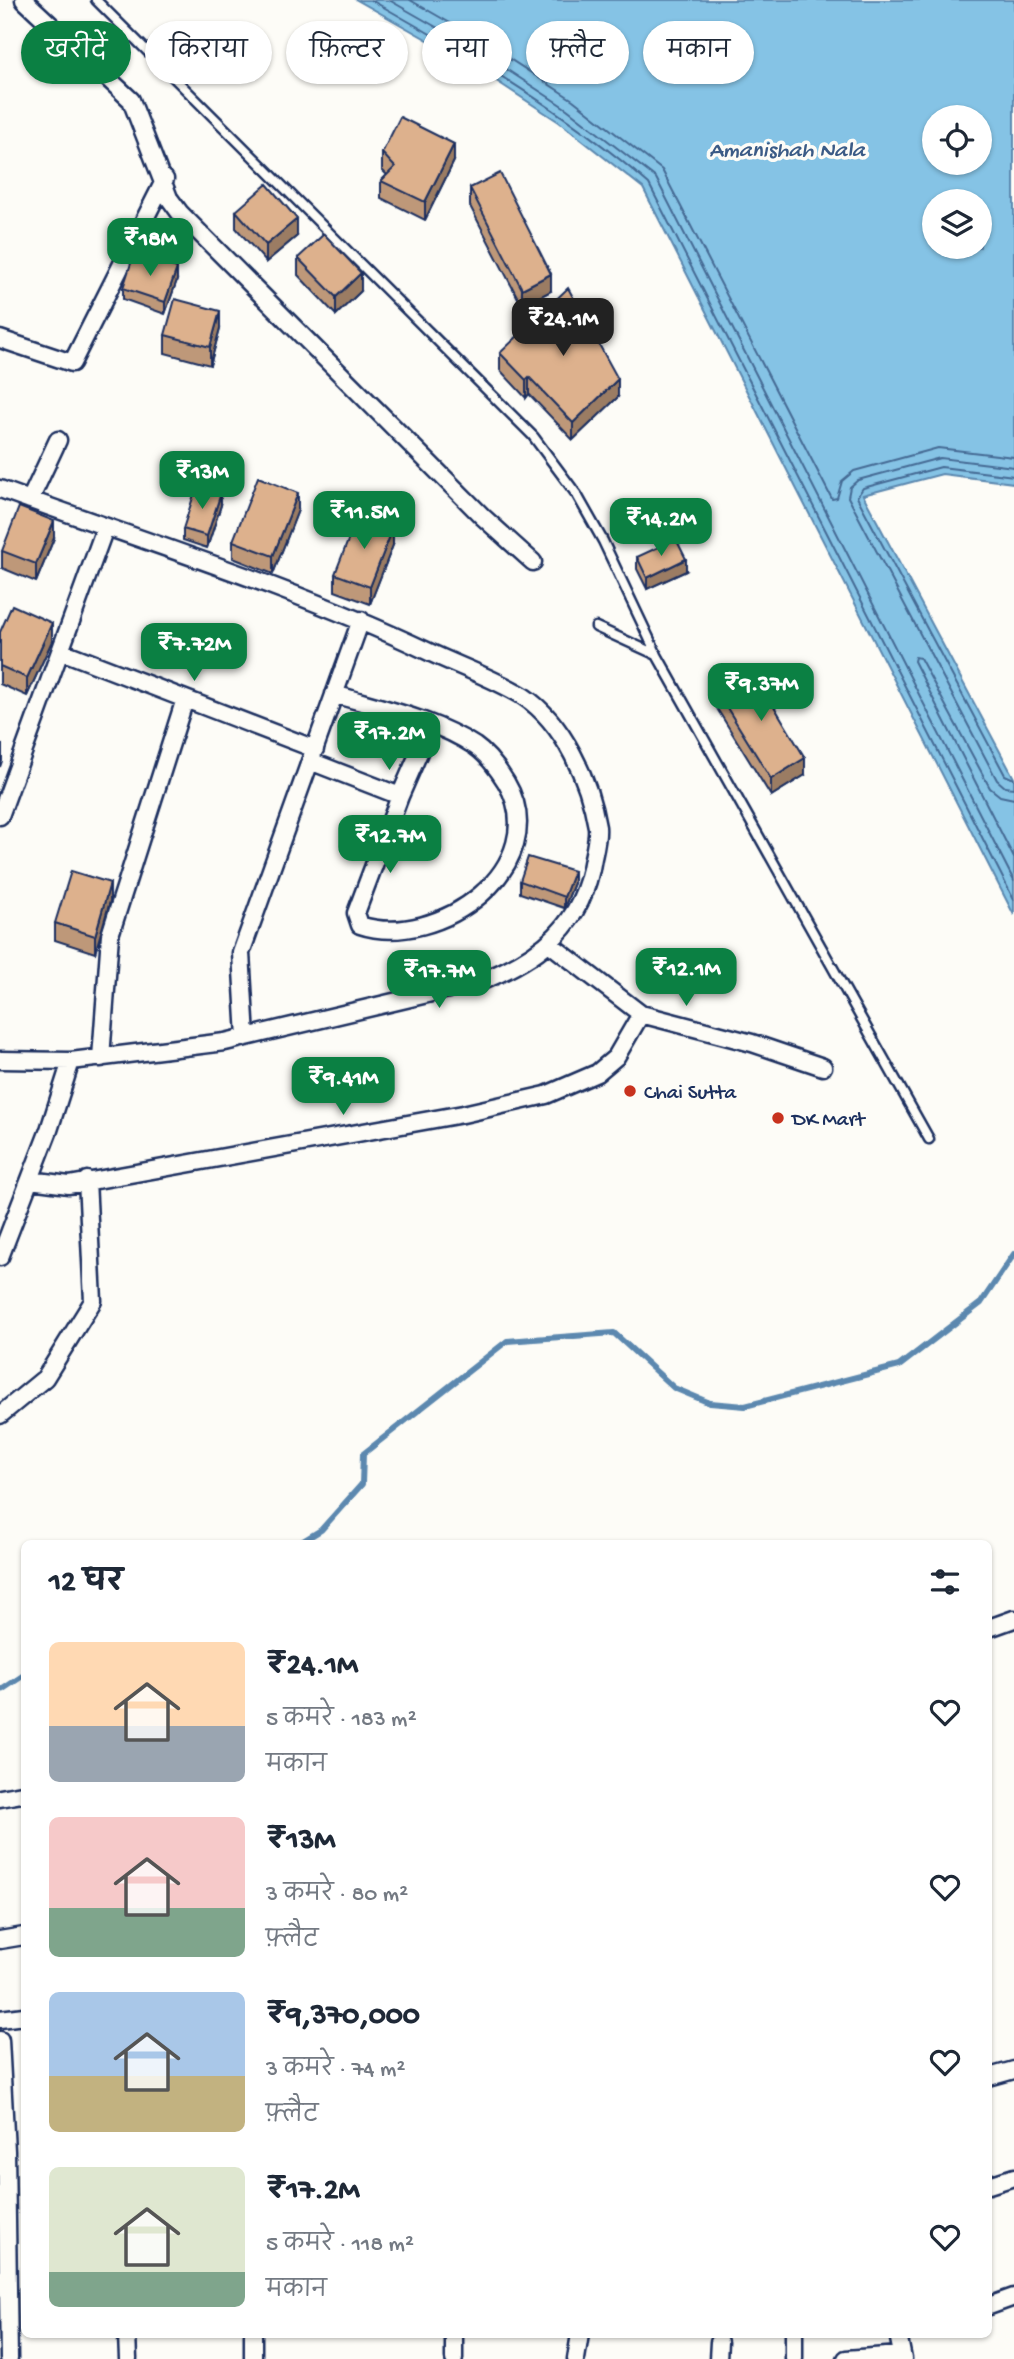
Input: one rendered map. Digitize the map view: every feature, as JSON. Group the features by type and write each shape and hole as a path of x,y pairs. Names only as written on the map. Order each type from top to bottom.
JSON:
{"street":[{"path":"24,0 131,100 164,179 169,198 180,213 483,517 533,562"},
{"path":"0,338 72,363 164,179"},
{"path":"30,500 58,440"},
{"path":"0,489 361,620 523,697 556,727 582,772 597,830 582,874 576,912 550,944 519,966 482,981 246,1037 71,1061 0,1060"},
{"path":"0,816 105,528"},
{"path":"246,1037 241,953 361,620"},
{"path":"61,651 185,699 400,796"},
{"path":"334,694 431,725 475,746 497,768 513,795 519,827 518,854 494,884 474,901 425,926 376,930 360,925 356,913 400,796 431,725"},
{"path":"101,1058 110,935 185,699"},
{"path":"550,944 641,1014 752,1043 823,1068"},
{"path":"30,1180 69,1185 463,1114 546,1095 597,1073 616,1057 641,1014"},
{"path":"0,1257 71,1061"},
{"path":"0,1415 45,1378 93,1301 87,1180"},
{"path":"992,1627 1014,1619"},
{"path":"0,1798 21,1794"},
{"path":"0,1940 21,1936"},
{"path":"0,2019 21,2016"},
{"path":"0,2040 9,2359"},
{"path":"992,2076 1014,2070"},
{"path":"992,2184 1014,2178"},
{"path":"992,2305 1014,2297"},
{"path":"127,2338 128,2359"},
{"path":"253,2338 253,2359"},
{"path":"454,2338 454,2359"},
{"path":"576,2359 579,2338"},
{"path":"794,2338 794,2359"},
{"path":"846,2359 902,2357 899,2338"}],"lane":[{"path":"96,0 533,436 577,495 603,541 657,655 929,1139"},
{"path":"596,627 657,655"}],"water":[{"name":"Amanishah Nala","path":"357,0 1014,0 1014,483 942,474 863,495 1014,778 1014,915 643,188 559,122 501,84 512,84 512,21 422,21 422,37 408,29 408,21 394,21"}],"building":[{"path":"400,117 454,144 425,202 381,181 395,167 382,153"},
{"path":"500,173 551,274 522,289 470,188"},
{"path":"267,184 297,219 266,245 236,211"},
{"path":"324,234 361,273 336,297 298,258"},
{"path":"134,254 177,268 165,302 123,288"},
{"path":"568,288 618,379 573,423 529,377 526,380 500,353"},
{"path":"175,299 220,311 210,347 165,335"},
{"path":"258,477 298,493 273,556 233,541"},
{"path":"197,485 221,493 207,536 183,529"},
{"path":"19,507 54,521 36,564 2,551"},
{"path":"358,515 393,528 370,587 335,574"},
{"path":"676,539 686,559 647,578 637,557"},
{"path":"12,605 52,623 27,678 0,666 0,632"},
{"path":"751,668 805,758 771,779 716,690"},
{"path":"528,857 574,871 564,897 520,881"},
{"path":"71,871 110,883 95,936 55,923"}],"waterway":[{"path":"305,1540 321,1530 362,1484 363,1454 507,1341 614,1333 674,1388 710,1403 745,1406 899,1366 981,1303 1014,1254"},
{"path":"0,1691 21,1677"}],"place":[{"name":"Chai Sutta","path":"630,1091"},
{"name":"DK Mart","path":"778,1118"}]}
